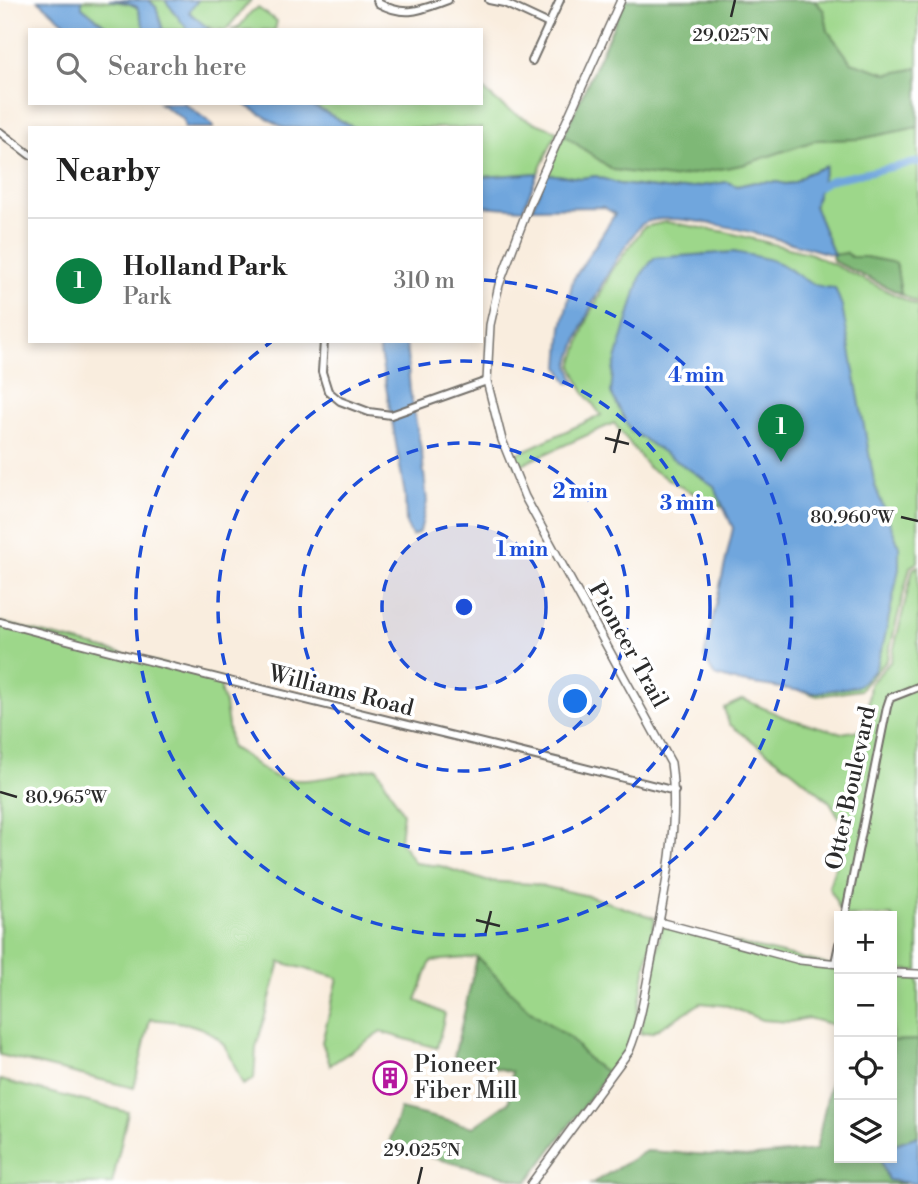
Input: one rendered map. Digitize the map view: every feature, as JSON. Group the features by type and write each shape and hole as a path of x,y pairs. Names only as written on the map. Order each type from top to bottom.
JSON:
{"street":[{"path":"377,0 396,12 416,11 448,0"},
{"path":"489,0 503,3 549,24"},
{"path":"532,61 561,0"},
{"name":"Pioneer Trail","path":"531,1184 629,1051 639,1027 659,922 674,820 675,791 671,764 524,498 502,440 487,381 489,335 495,300 526,210 621,0"},
{"path":"0,132 28,153"},
{"path":"324,343 321,372 328,391 340,401 369,412 390,415 487,381"},
{"name":"Williams Road","path":"0,622 119,654 490,743 675,791"},
{"name":"Otter Boulevard","path":"846,911 887,707 890,698 918,687"},
{"path":"659,922 800,960 834,963"},
{"path":"897,973 918,974"}],"green space":[{"path":"82,0 133,5 141,13 145,28 108,28 82,7"},
{"path":"149,0 165,0 186,28 162,28 156,7"},
{"path":"198,0 251,0 228,28 205,26 189,11"},
{"path":"625,0 814,0 824,11 828,31 851,62 888,74 918,68 918,127 860,139 817,140 742,165 671,178 613,170 564,135"},
{"path":"814,0 918,0 918,68 888,74 851,62 828,31 824,11"},
{"path":"258,8 277,21 275,28 236,28"},
{"path":"483,89 525,119 557,131 538,173 483,177 483,126 351,126 307,105 483,105"},
{"path":"918,127 918,303 901,294 896,263 851,257 847,253 834,255 814,206 826,167 806,174 794,183 755,182 737,186 727,182 674,190 619,184 596,176 581,178 547,174 564,135 588,152 742,165 817,140 860,139"},
{"path":"666,222 726,232 812,254 918,306 918,562 910,567 887,660 860,690 817,696 717,661 748,519 689,491 649,468 614,423 516,467 512,456 601,415 583,391 572,366 587,321 611,272 644,227"},
{"path":"847,253 851,257 896,263 901,294 833,261 832,255"},
{"path":"918,566 918,971 897,969 897,911 841,911 829,887 846,829 830,802 729,724 724,708 743,699 786,718 842,733 866,729 870,684 891,661 913,569"},
{"path":"0,622 221,679 231,748 279,778 306,780 377,768 403,813 400,841 415,863 441,866 486,881 533,884 589,896 655,918 635,1026 626,1049 608,1073 592,1063 571,1039 529,1010 477,957 431,961 416,1000 445,1014 437,1048 381,1032 330,1065 322,1042 338,978 280,962 256,1048 254,1079 243,1085 229,1053 216,1037 199,1027 169,1021 150,1019 134,1088 0,1055"},
{"path":"662,926 834,966 834,1025 808,1018 790,1022 762,1020 728,1006 701,1003 653,1032 640,1034"},
{"path":"477,957 529,1010 571,1039 592,1063 608,1073 527,1182 388,1146 400,1109 473,1127 509,1102 512,1072 454,1057"},
{"path":"897,976 918,978 918,1040 897,1041"},
{"path":"918,1040 918,1136 897,1143 897,1100 897,1041"},
{"path":"834,1065 834,1163 882,1163 888,1180 905,1184 591,1184 646,1151 746,1157 816,1150"},
{"path":"0,1080 128,1112 112,1184 0,1184"}],"water":[{"path":"38,0 82,0 82,7 108,28 71,28"},
{"path":"109,0 149,0 156,7 162,28 144,28 137,7"},
{"path":"165,0 198,0 189,12 208,28 186,28"},
{"path":"162,105 187,105 212,126 185,126 183,119"},
{"path":"245,105 307,105 351,126 281,126"},
{"path":"826,166 814,206 834,255 707,223 658,219 642,224 619,256 594,301 569,365 575,382 568,383 559,367 562,327 573,280 615,214 603,207 532,208 547,174 581,178 596,176 619,184 674,190 727,182 737,186 755,182 794,183 806,174"},
{"path":"538,173 523,209 483,206 483,177"},
{"path":"734,252 774,261 810,283 835,288 842,306 875,486 899,546 899,569 884,641 875,670 858,686 814,693 734,681 714,675 704,657 733,528 714,486 630,430 611,393 613,370 641,275 654,258"},
{"path":"378,343 406,343 410,391 422,454 427,502 420,532 412,536 406,524 405,495"},
{"path":"918,1136 918,1184 888,1180 882,1163 897,1163 897,1143"}],"waterway":[{"path":"815,189 830,180 918,162"}],"place":[{"name":"Holland Park","path":"781,462"},
{"name":"Pioneer Fiber Mill","path":"390,1078"}]}
